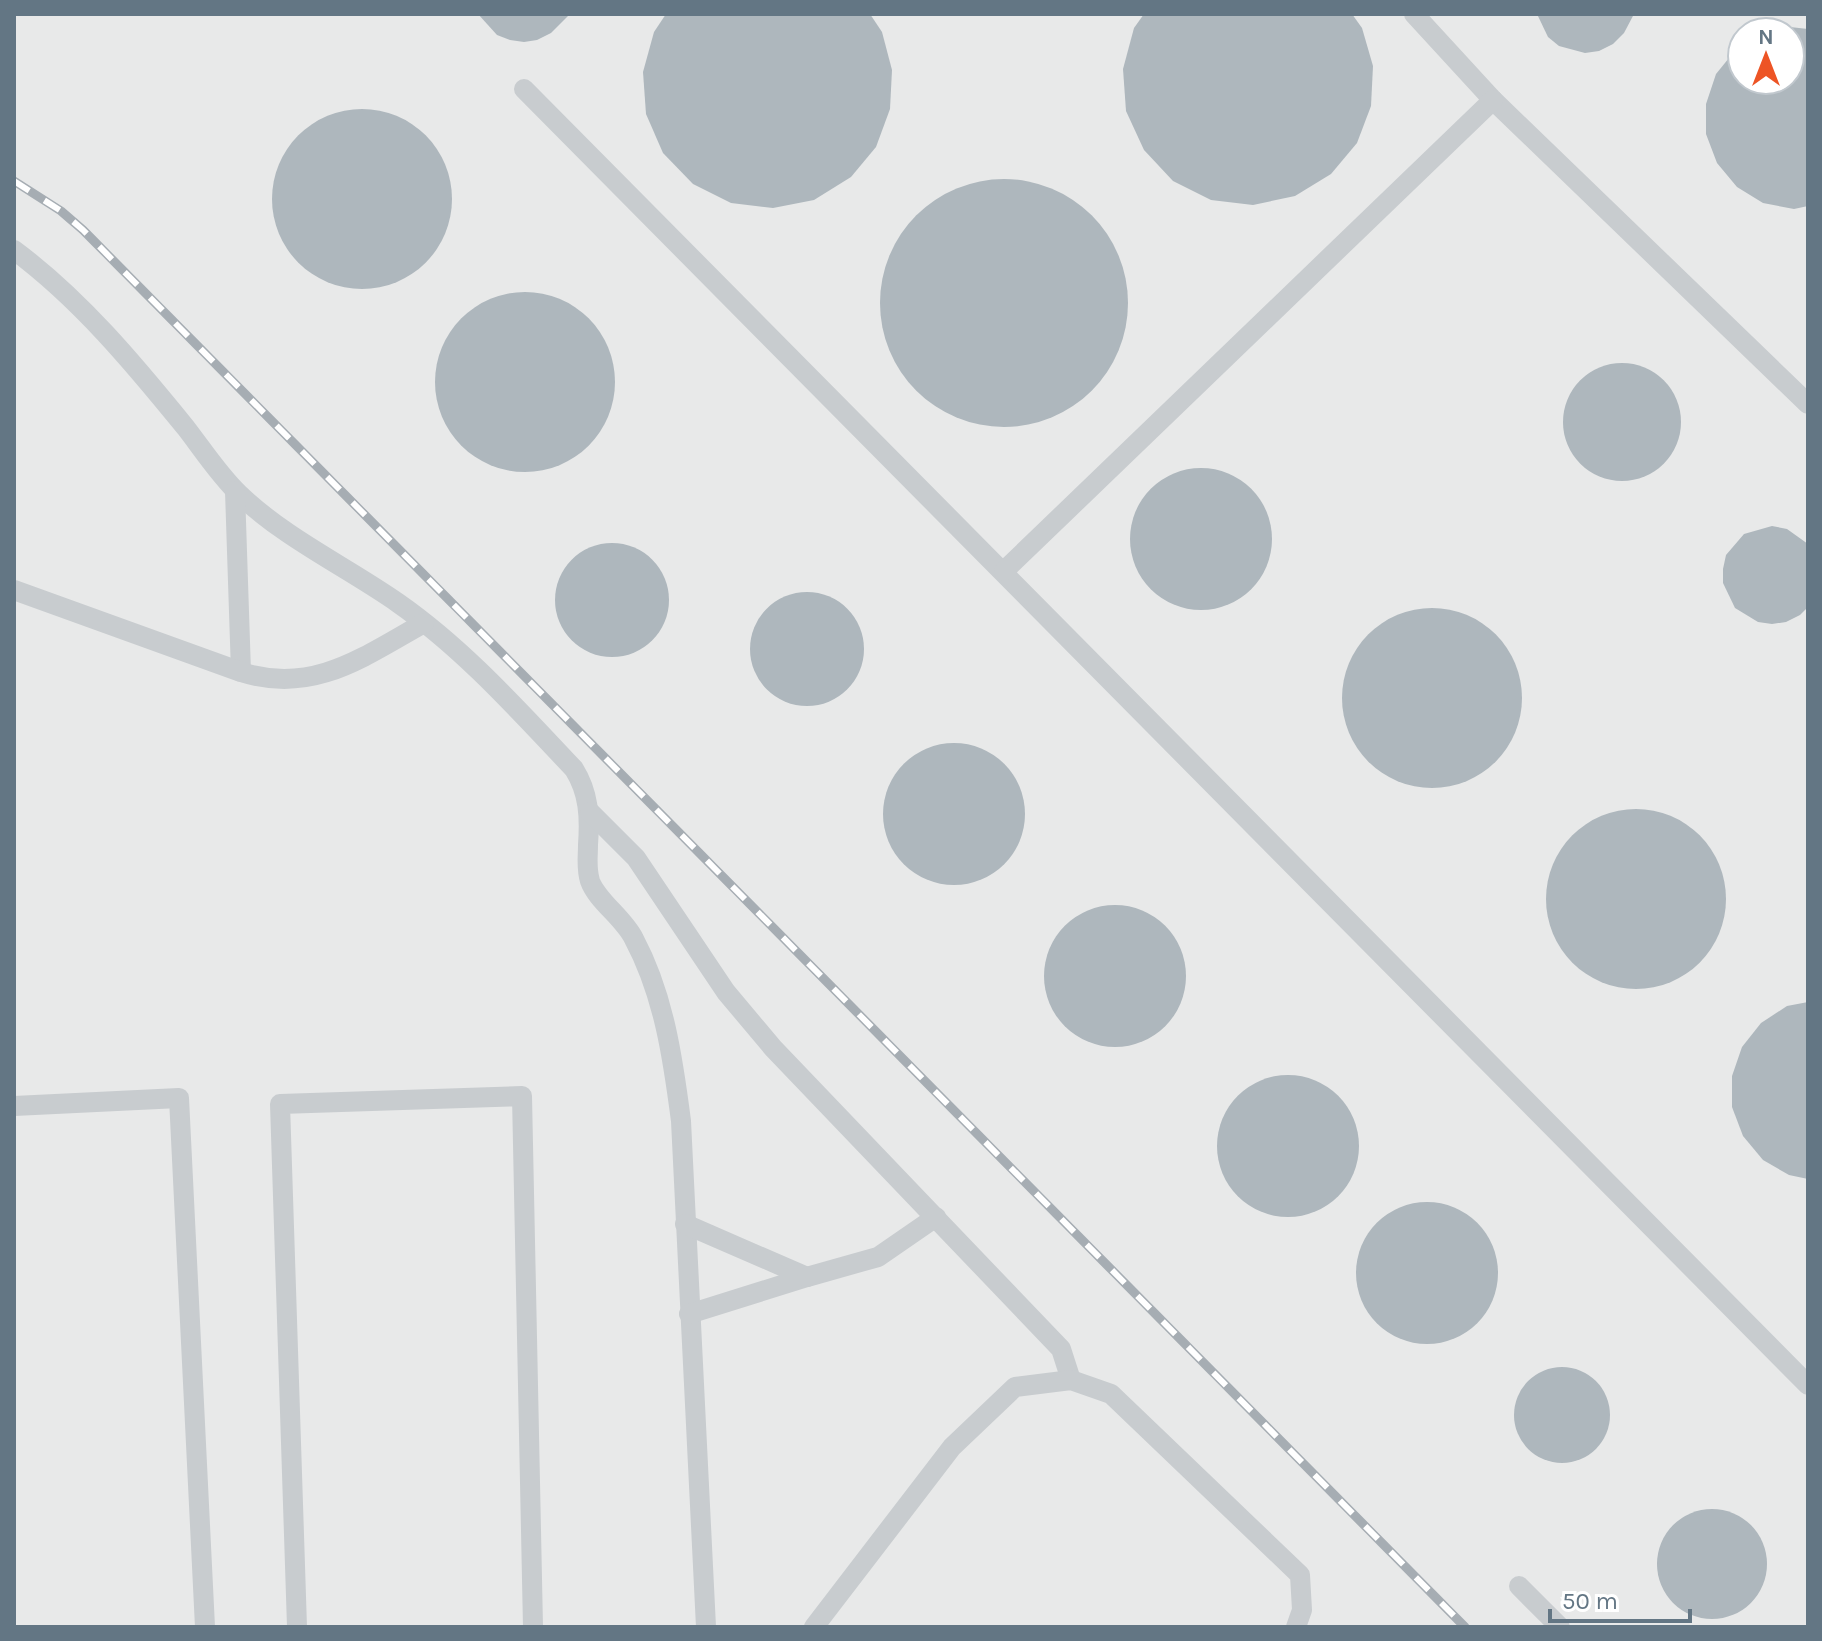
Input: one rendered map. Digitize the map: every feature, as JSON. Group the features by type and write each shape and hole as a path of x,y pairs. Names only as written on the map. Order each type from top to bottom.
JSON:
{"lane":[{"path":"1414,14 1493,100 1808,404"},
{"path":"524,89 1808,1385"},
{"path":"1004,571 1493,100"},
{"path":"14,250 45,273 120,350 235,491 275,526 424,623 482,673 574,769 584,785 590,812 586,869 592,886 626,925 634,939 647,968 671,1051 681,1121 706,1627"},
{"path":"235,491 241,672"},
{"path":"14,590 241,672 283,680 311,678 339,670 424,623"},
{"path":"590,812 636,858 726,992 773,1048 1061,1349 1071,1380"},
{"path":"297,1627 280,1104 522,1096 533,1627"},
{"path":"14,1106 179,1098 205,1627"},
{"path":"689,1314 878,1257 936,1217"},
{"path":"685,1224 807,1277"},
{"path":"814,1627 952,1447 1015,1387 1071,1380 1111,1394 1300,1575 1302,1610 1296,1627"},
{"path":"1519,1586 1560,1627"}],"shaded area":[{"path":"14,14 1808,14 1808,1627 14,1627"}],"building":[{"path":"478,14 570,14 551,33 524,42 497,35"},
{"path":"666,14 870,14 882,32 892,70 890,109 876,147 851,177 814,200 773,208 731,203 693,184 663,153 646,114 643,72 654,32"},
{"path":"1144,14 1352,14 1362,28 1373,66 1371,106 1357,143 1331,174 1295,196 1253,205 1211,200 1173,181 1144,150 1126,111 1123,69 1134,28"},
{"path":"1537,14 1634,14 1624,33 1613,44 1585,53 1559,46 1548,37"},
{"path":"1808,29 1808,206 1794,209 1763,203 1737,187 1717,163 1706,134 1706,104 1716,74 1726,62 1726,96 1806,96"},
{"path":"362,109 396,116 426,135 445,165 452,199 445,233 426,263 396,282 362,289 328,282 298,263 279,233 272,199 279,165 298,135 328,116"},
{"path":"1004,179 1028,181 1051,188 1092,215 1119,256 1126,279 1126,327 1119,350 1092,391 1051,418 1028,425 1004,427 980,425 957,418 916,391 889,350 882,327 880,303 882,279 889,256 916,215 957,188 980,181"},
{"path":"525,292 559,299 589,318 608,348 615,382 608,416 589,446 559,465 525,472 491,465 461,446 442,416 435,382 442,348 461,318 491,299"},
{"path":"1622,363 1644,368 1664,380 1676,400 1681,422 1676,444 1664,464 1644,476 1622,481 1600,476 1580,464 1568,444 1563,422 1568,400 1580,380 1600,368"},
{"path":"1201,468 1228,473 1251,489 1267,512 1272,539 1267,566 1251,589 1228,605 1201,610 1174,605 1151,589 1135,566 1130,539 1135,512 1151,489 1174,473"},
{"path":"1772,526 1787,529 1808,544 1808,607 1786,622 1772,624 1758,622 1735,608 1723,583 1723,569 1726,555 1744,534"},
{"path":"612,543 634,547 652,560 665,578 669,600 665,622 652,640 634,653 612,657 590,653 572,640 559,622 555,600 559,578 572,560 590,547"},
{"path":"807,592 829,596 847,609 860,627 864,649 860,671 847,689 829,702 807,706 785,702 767,689 754,671 750,649 754,627 767,609 785,596"},
{"path":"1432,608 1466,615 1496,634 1515,664 1522,698 1515,732 1496,762 1466,781 1432,788 1398,781 1368,762 1349,732 1342,698 1349,664 1368,634 1398,615"},
{"path":"954,743 981,748 1004,764 1020,787 1025,814 1020,841 1004,864 981,880 954,885 927,880 904,864 888,841 883,814 888,787 904,764 927,748"},
{"path":"1636,809 1670,816 1700,835 1719,865 1726,899 1719,933 1700,963 1670,982 1636,989 1602,982 1572,963 1553,933 1546,899 1553,865 1572,835 1602,816"},
{"path":"1115,905 1142,910 1165,926 1181,949 1186,976 1181,1003 1165,1026 1142,1042 1115,1047 1088,1042 1065,1026 1049,1003 1044,976 1049,949 1065,926 1088,910"},
{"path":"1808,1002 1808,1179 1789,1175 1763,1160 1743,1136 1732,1107 1732,1076 1742,1047 1761,1023 1787,1006"},
{"path":"1288,1075 1315,1080 1338,1096 1354,1119 1359,1146 1354,1173 1338,1196 1315,1212 1288,1217 1261,1212 1238,1196 1222,1173 1217,1146 1222,1119 1238,1096 1261,1080"},
{"path":"1427,1202 1454,1207 1477,1223 1493,1246 1498,1273 1493,1300 1477,1323 1454,1339 1427,1344 1400,1339 1377,1323 1361,1300 1356,1273 1361,1246 1377,1223 1400,1207"},
{"path":"1562,1367 1581,1370 1596,1381 1607,1396 1610,1415 1607,1434 1596,1449 1581,1460 1562,1463 1543,1460 1528,1449 1517,1434 1514,1415 1517,1396 1528,1381 1543,1370"},
{"path":"1712,1509 1733,1513 1751,1525 1763,1543 1767,1564 1763,1585 1751,1603 1733,1615 1712,1619 1691,1615 1673,1603 1661,1585 1657,1564 1661,1543 1673,1525 1691,1513"}],"railway":[{"path":"14,181 61,211 83,230 1465,1627"}]}
